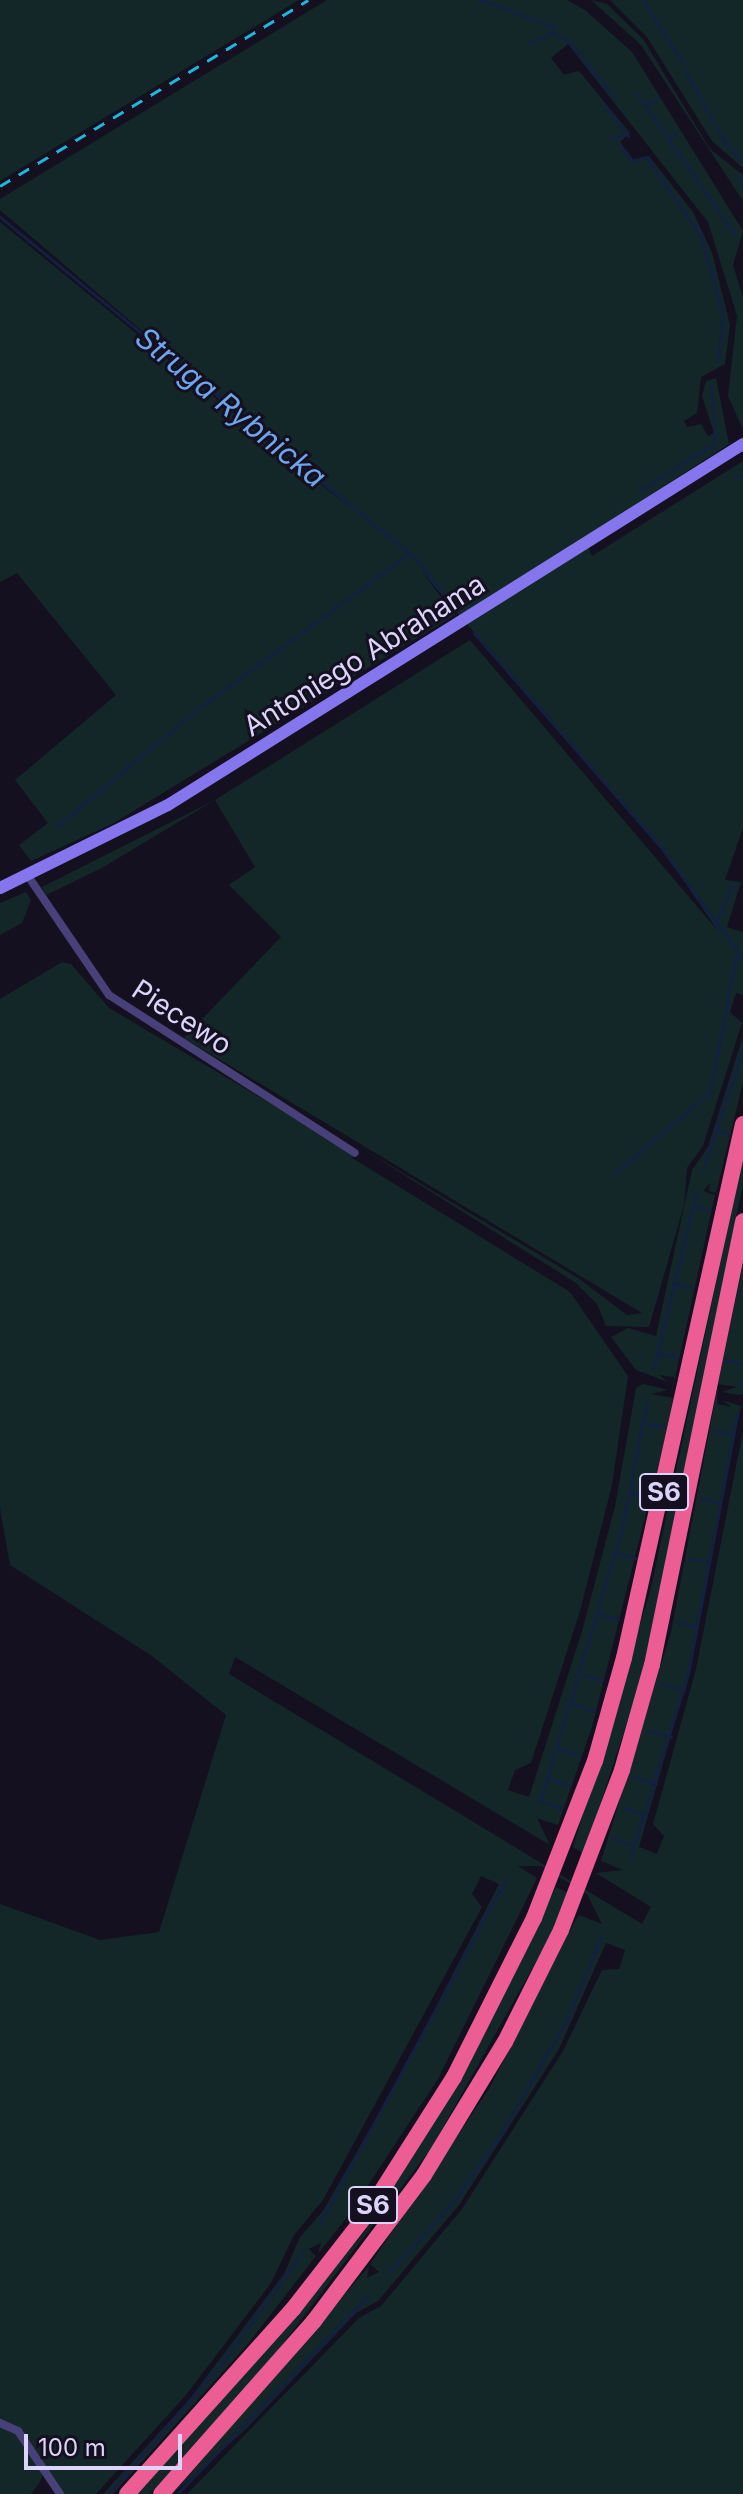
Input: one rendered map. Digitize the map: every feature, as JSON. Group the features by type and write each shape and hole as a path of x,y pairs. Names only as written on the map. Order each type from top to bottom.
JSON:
{"highway":[{"name":"S6","path":"127,2494 293,2309 376,2201 454,2077 554,1872 636,1613 743,1124"},
{"name":"S6","path":"161,2494 314,2321 424,2175 505,2042 579,1887 652,1665 743,1221"}],"main road":[{"name":"Antoniego Abrahama","path":"0,888 168,805 743,444"}],"street":[{"name":"Piecewo","path":"28,876 109,995 355,1153"},
{"path":"0,2423 18,2431 60,2494"}],"green space":[{"path":"0,0 299,0 0,181"},
{"path":"327,0 567,0 585,10 632,52 743,231 733,265 743,297 743,429 728,396 737,316 708,222 568,44 551,58 564,75 579,71 630,133 620,142 633,159 649,156 693,212 712,253 730,325 725,364 701,377 697,413 684,421 687,427 701,424 708,436 714,433 702,396 706,381 716,378 729,444 584,538 592,556 743,461 743,828 725,880 741,882 727,927 743,932 743,995 736,993 730,1012 742,1023 703,1146 687,1168 684,1205 649,1327 606,1326 597,1304 576,1283 358,1146 578,1278 627,1315 642,1313 184,1038 281,937 229,885 255,867 215,800 470,640 718,931 663,850 421,571 455,615 112,824 31,861 19,845 48,823 15,780 116,695 17,573 0,582 0,222 351,509 0,210 0,199"},
{"path":"591,0 607,4 643,39 710,149 743,175 743,201 641,45"},
{"path":"610,0 743,0 743,168 712,141 647,37"},
{"path":"215,800 100,869 46,895 42,887"},
{"path":"26,892 31,900 22,923 0,935 0,903"},
{"path":"62,962 71,964 109,1008 354,1153 352,1158 570,1292 628,1376 612,1485 580,1611 531,1763 515,1770 508,1790 529,1797 583,1628 615,1506 636,1388 643,1384 668,1390 651,1394 673,1398 592,1727 558,1825 537,1818 550,1845 235,1657 229,1674 642,1924 651,1907 596,1873 623,1870 601,1861 671,1632 718,1385 717,1404 732,1407 721,1400 741,1406 691,1666 639,1847 657,1854 664,1836 653,1824 696,1669 743,1431 743,2494 187,2494 359,2318 381,2306 462,2209 563,2051 602,1970 619,1969 625,1950 606,1943 559,2049 459,2205 378,2301 356,2313 246,2429 173,2494 369,2266 367,2278 379,2272 370,2264 489,2089 576,1919 579,1915 602,1924 587,1894 541,1866 518,1866 537,1878 438,2079 347,2217 318,2254 321,2243 309,2249 316,2256 247,2345 113,2494 103,2494 189,2400 284,2274 300,2237 323,2211 402,2073 499,1884 481,1876 472,1894 482,1907 323,2200 294,2235 271,2283 186,2395 96,2494 63,2494 31,2445 43,2474 40,2482 31,2494 0,2494 0,1904 100,1940 159,1932 226,1715 152,1656 10,1565 0,1508 0,999"},
{"path":"743,1036 743,1082 716,1193 709,1191 710,1183 703,1191 715,1195 671,1396 674,1377 659,1375 668,1382 636,1370 611,1337 628,1328 656,1336 692,1170 708,1147"},
{"path":"743,1157 743,1184 641,1679 584,1854 573,1847 651,1588"},
{"path":"743,1264 743,1394 739,1395 722,1392 737,1387 718,1384"},
{"path":"556,1887 568,1893 548,1940 432,2147 279,2349 150,2494 136,2494 364,2233 462,2079"}],"waterway":[{"path":"480,0 552,26 552,33"},
{"path":"643,0 683,64"},
{"path":"529,43 552,33 568,40 614,97"},
{"path":"685,71 725,143 743,161"},
{"path":"636,92 735,235"},
{"path":"646,105 657,99"},
{"path":"604,105 628,136"},
{"path":"611,139 626,133"},
{"path":"668,139 677,133"},
{"path":"620,145 632,161 646,157 701,236 723,316 718,361"},
{"path":"739,178 743,184"},
{"name":"Struga Rybnicka","path":"0,217 415,558 454,607"},
{"path":"640,490 715,443 711,385"},
{"path":"735,477 743,474"},
{"path":"57,826 202,706 408,554"},
{"name":"Struga Rybnicka","path":"474,633 663,850 743,959"},
{"path":"715,924 733,884"},
{"path":"615,1173 710,1092 736,956"},
{"path":"703,1170 743,1049"},
{"path":"717,1130 727,1133"},
{"path":"654,1367 696,1193"},
{"path":"693,1206 709,1210"},
{"path":"673,1283 692,1287"},
{"path":"657,1353 677,1357"},
{"path":"726,1360 743,1364"},
{"path":"540,1802 622,1529 647,1399"},
{"path":"630,1858 688,1674 737,1415"},
{"path":"644,1423 664,1427"},
{"path":"714,1430 733,1434"},
{"path":"631,1493 650,1497"},
{"path":"701,1498 720,1502"},
{"path":"615,1553 635,1558"},
{"path":"690,1559 710,1563"},
{"path":"599,1614 618,1619"},
{"path":"677,1622 696,1627"},
{"path":"583,1675 602,1680"},
{"path":"662,1684 684,1690"},
{"path":"573,1704 594,1711"},
{"path":"649,1731 671,1737"},
{"path":"559,1749 580,1756"},
{"path":"634,1777 656,1784"},
{"path":"549,1778 570,1786"},
{"path":"542,1801 562,1808"},
{"path":"624,1808 646,1815"},
{"path":"613,1838 635,1845"},
{"path":"320,2223 506,1879"},
{"path":"388,2273 453,2202 498,2138 566,2021 601,1937"},
{"path":"108,2494 222,2363 304,2250"},
{"path":"177,2494 367,2297"}],"railway":[{"path":"0,186 308,0"}]}
